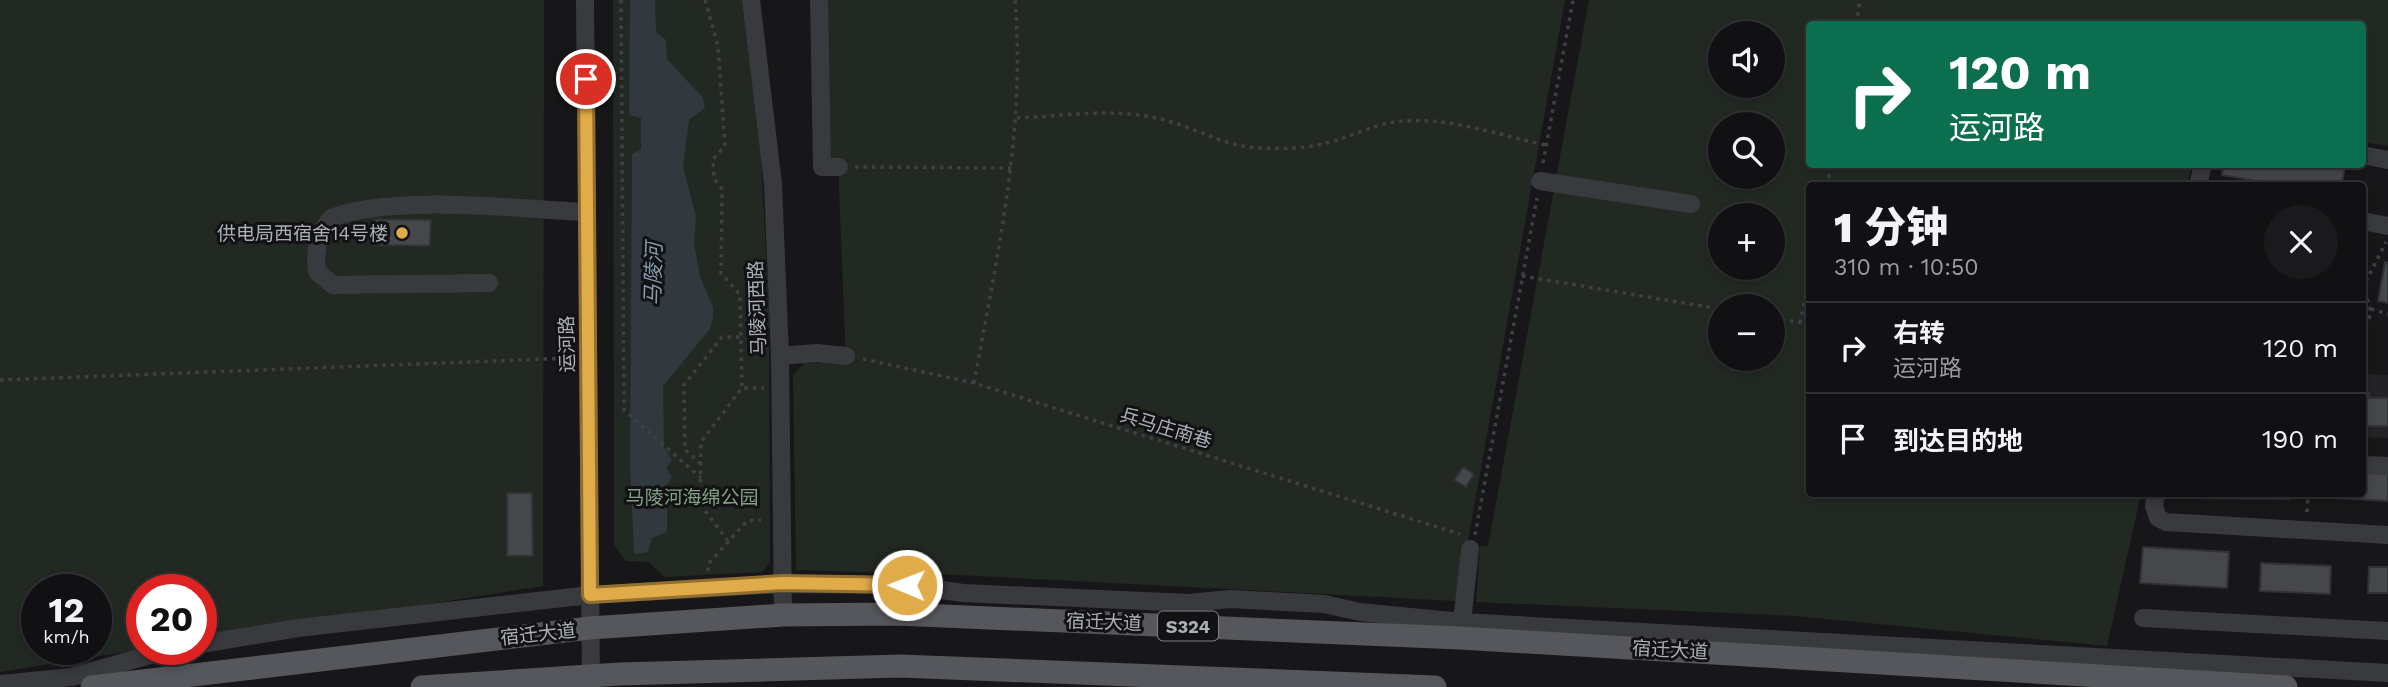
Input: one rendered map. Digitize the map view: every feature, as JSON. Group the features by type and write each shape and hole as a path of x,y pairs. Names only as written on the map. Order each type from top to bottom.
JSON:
{"main road":[{"name":"宿迁大道","path":"92,687 590,628 783,615 897,614 1446,637 2286,687"},
{"path":"422,687 783,678 900,666 1436,687"}],"street":[{"name":"运河路","path":"585,0 591,681"},
{"name":"马陵河西路","path":"751,0 773,184 780,356 783,615"},
{"path":"819,0 822,167 839,167"},
{"path":"2366,156 2388,160"},
{"path":"1540,181 1690,204"},
{"path":"489,283 334,285 317,272 318,244 323,229 331,218 381,207 469,206 587,212"},
{"path":"2366,222 2388,226"},
{"path":"780,356 817,353 846,356"},
{"path":"2366,465 2388,466"},
{"path":"2156,497 2154,506 2158,518 2166,522 2388,535"},
{"path":"1462,622 1468,540"},
{"path":"217,641 298,628 590,595 783,583 907,585 963,593 1189,603 1230,599 1324,604 1360,612 1462,622 2388,673"},
{"path":"2143,618 2388,631"},
{"path":"0,684 72,677 126,662"}],"path":[{"path":"621,0 624,410 701,478"},
{"path":"705,0 718,46 725,146 713,159 714,179 722,189 721,273 740,295 742,388 701,442 700,504 728,541"},
{"path":"974,383 1017,118 1019,82 1015,0"},
{"path":"1468,540 1522,276 1573,0"},
{"path":"1856,21 1860,0"},
{"path":"1017,118 1083,114 1154,117 1185,126 1216,140 1256,148 1322,145 1389,123 1418,121 1546,145"},
{"path":"839,167 1011,167"},
{"path":"2366,283 2388,236"},
{"path":"1522,276 1708,307"},
{"path":"1800,323 1806,295"},
{"path":"2366,299 2371,309 2388,314"},
{"path":"2366,321 2371,309"},
{"path":"1785,320 1806,324"},
{"path":"701,464 685,450 684,386 722,337 741,337"},
{"name":"兵马庄南巷","path":"846,356 974,383 1468,540"},
{"path":"0,380 588,358"},
{"path":"742,388 780,388"},
{"path":"708,580 708,564 728,541 747,521 761,520"}],"shaded area":[{"path":"2366,374 2388,375 2388,438 2366,437"}],"green space":[{"path":"0,0 544,0 543,586 217,637 217,574 126,574 126,652 112,654 112,574 21,574 21,665 44,665 0,672"},
{"name":"马陵河海绵公园","path":"613,0 742,0 761,159 769,305 770,561 763,572 665,577 648,562 626,561 614,545"},
{"path":"827,0 1565,0 1467,546 1461,546 1456,601 960,575 796,570 793,374 805,363 846,362 838,161 829,161"},
{"path":"1589,0 2388,0 2388,146 2366,142 2366,21 1806,21 1806,168 2191,168 2188,182 1806,182 1806,497 2140,497 2107,646 1796,616 1476,602 1480,546 1488,546"}],"water":[{"name":"马陵河","path":"630,0 655,0 656,32 666,40 667,59 703,98 705,108 689,120 683,167 696,216 694,243 700,277 713,307 709,330 663,386 664,447 672,460 666,468 672,477 667,485 667,532 652,538 648,552 634,554 630,463 632,154 641,149 641,118 629,115"}],"building":[{"path":"2223,168 2344,168 2343,182 2263,182 2222,175"},
{"name":"供电局西宿舍14号楼","path":"375,219 431,220 430,246 374,245"},
{"path":"2385,262 2388,263 2388,303 2378,301"},
{"path":"2366,393 2369,393 2369,398 2388,398 2388,426 2366,426"},
{"path":"1463,467 1474,474 1466,487 1454,480"},
{"path":"2366,472 2388,474 2388,501 2316,497 2366,497"},
{"path":"507,493 532,493 533,556 507,556"},
{"path":"2289,497 2289,499 2182,498"},
{"path":"2143,547 2229,552 2227,588 2140,583"},
{"path":"2261,563 2331,566 2330,594 2260,591"},
{"path":"2369,567 2388,567 2388,593 2368,593"}],"place":[{"name":"供电局西宿舍14号楼","path":"402,233"}],"route":[{"path":"586,79 590,595 783,583 907,585"}]}
